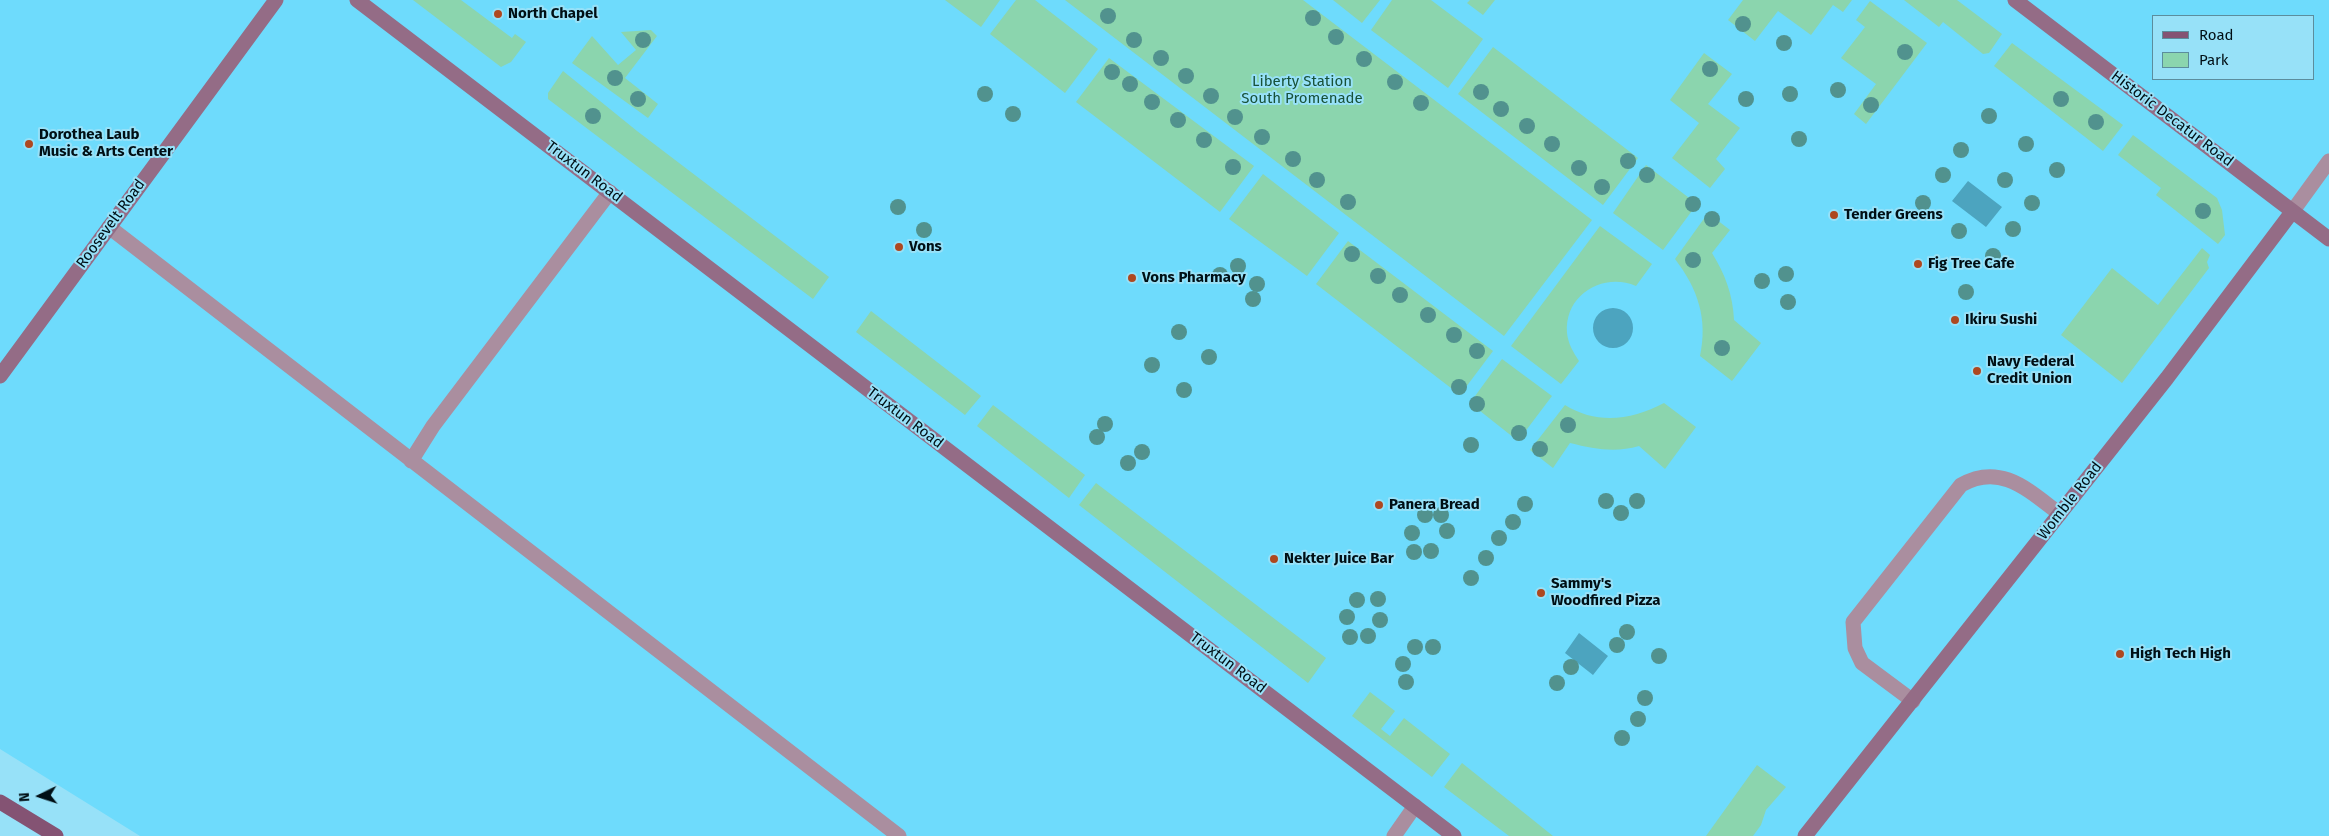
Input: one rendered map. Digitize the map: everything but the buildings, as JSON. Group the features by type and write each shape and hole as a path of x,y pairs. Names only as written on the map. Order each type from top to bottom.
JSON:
{"main road":[{"path":"0,802 56,836"}],"street":[{"name":"Roosevelt Road","path":"0,376 276,0"},
{"name":"Truxtun Road","path":"357,0 1454,836"},
{"name":"Historic Decatur Road","path":"2015,0 2329,239"},
{"name":"Womble Road","path":"1805,836 2167,378 2329,161"},
{"path":"411,461 433,426 610,192"},
{"path":"109,227 899,836"},
{"path":"1913,701 1862,664 1855,648 1853,622 1961,485 1973,478 1998,476 2016,482 2060,514"},
{"path":"1394,836 1415,806"}],"shaded area":[{"path":"0,0 2329,0 2329,836 140,836 0,749"},
{"path":"1968,181 2002,207 1986,227 1952,201"},
{"path":"1613,308 1627,314 1633,328 1627,342 1613,348 1599,342 1593,328 1599,314"},
{"path":"1579,633 1608,656 1593,675 1565,653"}],"green space":[{"path":"413,0 461,0 512,38 515,34 526,42 511,62 501,67"},
{"path":"945,0 1000,0 981,27"},
{"path":"1016,0 1035,0 1098,49 1065,93 990,34"},
{"name":"Liberty Station South Promenade","path":"1065,0 1303,0 1592,220 1504,336"},
{"path":"1333,0 1380,0 1362,23"},
{"path":"1392,0 1431,0 1483,39 1448,88 1371,30"},
{"path":"1470,0 1495,0 1483,15 1467,3"},
{"path":"1743,0 1852,0 1843,12 1833,5 1811,35 1778,11 1755,41 1728,20"},
{"path":"1904,0 1957,0 2002,34 1989,53 1983,54 1943,22 1939,27"},
{"path":"1870,1 1927,43 1866,124 1854,114 1876,84 1841,58 1865,27 1856,20"},
{"path":"651,30 657,36 625,78 658,104 648,118 572,63 592,36 618,65 636,50 621,32"},
{"path":"2012,43 2123,125 2103,151 1994,66"},
{"path":"1493,47 1638,158 1603,205 1458,94"},
{"path":"1704,53 1732,74 1708,104 1740,128 1716,159 1725,169 1710,188 1672,158 1699,123 1670,100"},
{"path":"1109,58 1254,166 1220,212 1076,102"},
{"path":"563,71 637,131 829,277 813,299 548,99 548,93"},
{"path":"2133,135 2217,198 2222,210 2225,235 2218,244 2156,195 2161,188 2118,155"},
{"path":"1646,165 1697,204 1663,250 1613,213"},
{"path":"1263,174 1339,233 1307,276 1229,219"},
{"path":"1708,213 1730,230 1712,253 1728,285 1734,320 1761,343 1732,381 1700,356 1703,329 1699,305 1690,282 1675,259"},
{"path":"1600,226 1652,264 1636,286 1623,282 1611,282 1588,290 1579,298 1572,308 1568,319 1567,333 1571,347 1579,361 1561,384 1511,346"},
{"path":"1348,241 1493,351 1460,395 1316,284"},
{"path":"2202,248 2210,255 2207,262 2209,268 2122,383 2061,335 2112,268 2158,305"},
{"path":"871,311 981,396 965,415 856,332"},
{"path":"1502,359 1552,396 1518,441 1470,403"},
{"path":"1664,403 1696,427 1665,469 1639,446 1604,449 1570,443 1553,468 1530,450 1565,405 1589,416 1614,418 1640,413"},
{"path":"993,405 1085,475 1069,498 977,426"},
{"path":"1096,483 1326,658 1308,683 1079,505"},
{"path":"1370,692 1395,711 1381,729 1390,736 1404,718 1450,754 1432,777 1352,716"},
{"path":"1462,763 1553,836 1509,836 1444,787"},
{"path":"1757,765 1786,787 1766,810 1761,825 1753,836 1706,836"}],"place":[{"name":"North Chapel","path":"498,14"},
{"name":"Dorothea Laub Music & Arts Center","path":"29,144"},
{"name":"Tender Greens","path":"1834,215"},
{"name":"Vons","path":"899,247"},
{"name":"Fig Tree Cafe","path":"1918,264"},
{"name":"Vons Pharmacy","path":"1132,278"},
{"name":"Ikiru Sushi","path":"1955,320"},
{"name":"Navy Federal Credit Union","path":"1977,371"},
{"name":"Panera Bread","path":"1379,505"},
{"name":"Nekter Juice Bar","path":"1274,559"},
{"name":"Sammy's Woodfired Pizza","path":"1541,593"},
{"name":"High Tech High","path":"2120,654"}]}
